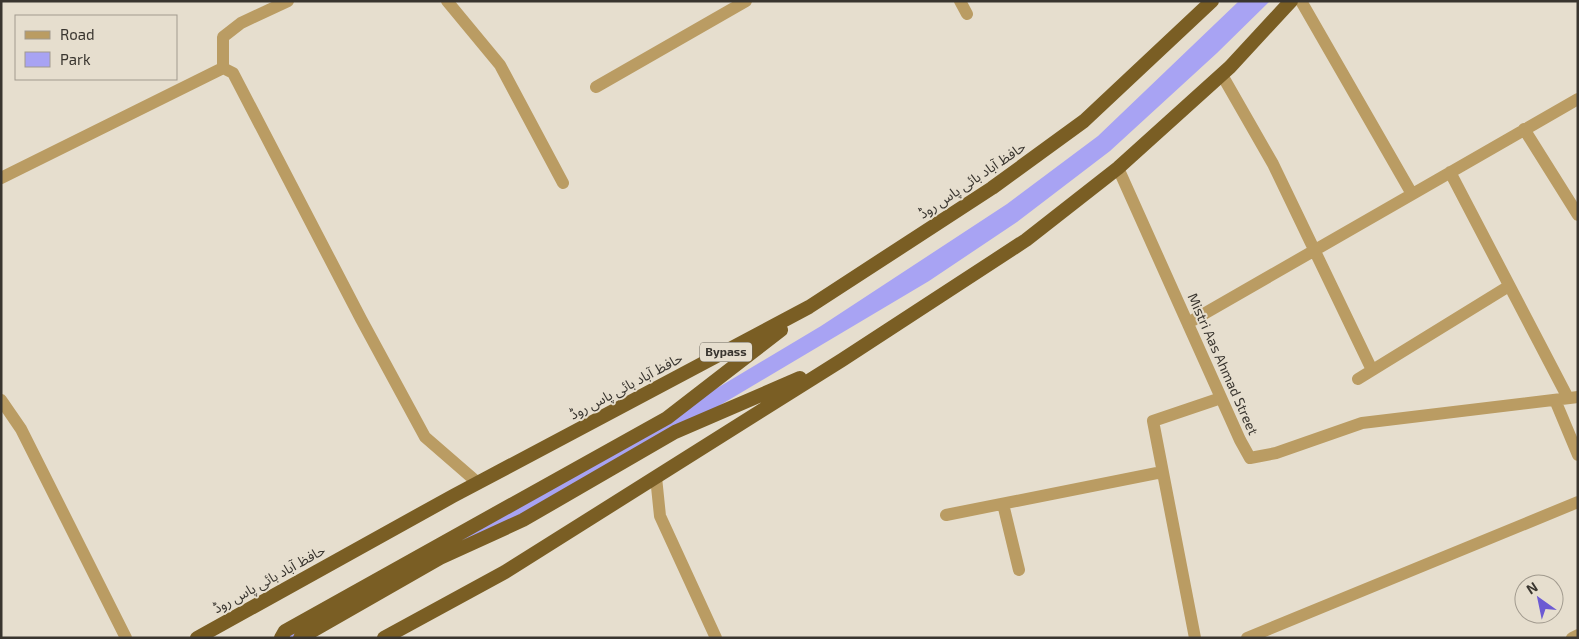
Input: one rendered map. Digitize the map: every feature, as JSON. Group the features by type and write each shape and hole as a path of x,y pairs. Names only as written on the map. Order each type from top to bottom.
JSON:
{"highway":[{"name":"حافظ آباد بائی پاس روڈ","path":"197,638 478,483 810,307 992,188 1084,120 1212,1"},
{"path":"384,638 505,572 842,360 1026,240 1118,168 1222,75 1291,1"},
{"name":"Bypass","path":"281,638 285,631 667,418 810,307"},
{"path":"300,638 440,558 523,520 675,432 842,360"}],"street":[{"path":"222,68 223,37 240,23 288,1"},
{"path":"447,1 500,65 563,183"},
{"path":"596,87 746,1"},
{"path":"960,1 967,14"},
{"path":"1301,1 1412,194"},
{"path":"1,178 222,68"},
{"path":"222,68 233,73 425,437 478,483"},
{"path":"1222,75 1273,164 1372,370"},
{"path":"1188,324 1578,99"},
{"path":"1524,129 1578,215"},
{"name":"Mistri Aas Ahmad Street","path":"1118,168 1240,440 1250,458 1276,453 1362,423 1567,398"},
{"path":"1450,172 1567,398 1578,455"},
{"path":"1358,379 1509,286"},
{"path":"1195,638 1153,421 1221,398"},
{"path":"1,400 21,429 126,638"},
{"path":"946,515 1162,472"},
{"path":"656,477 660,516 716,638"},
{"path":"1247,638 1578,502"},
{"path":"1003,504 1019,570"},
{"path":"1572,638 1578,635"}],"green space":[{"path":"1239,1 1270,1 1217,53 1110,151 1017,222 929,281 675,432 300,638 281,638 667,418 821,326 1007,204 1098,136"}]}
